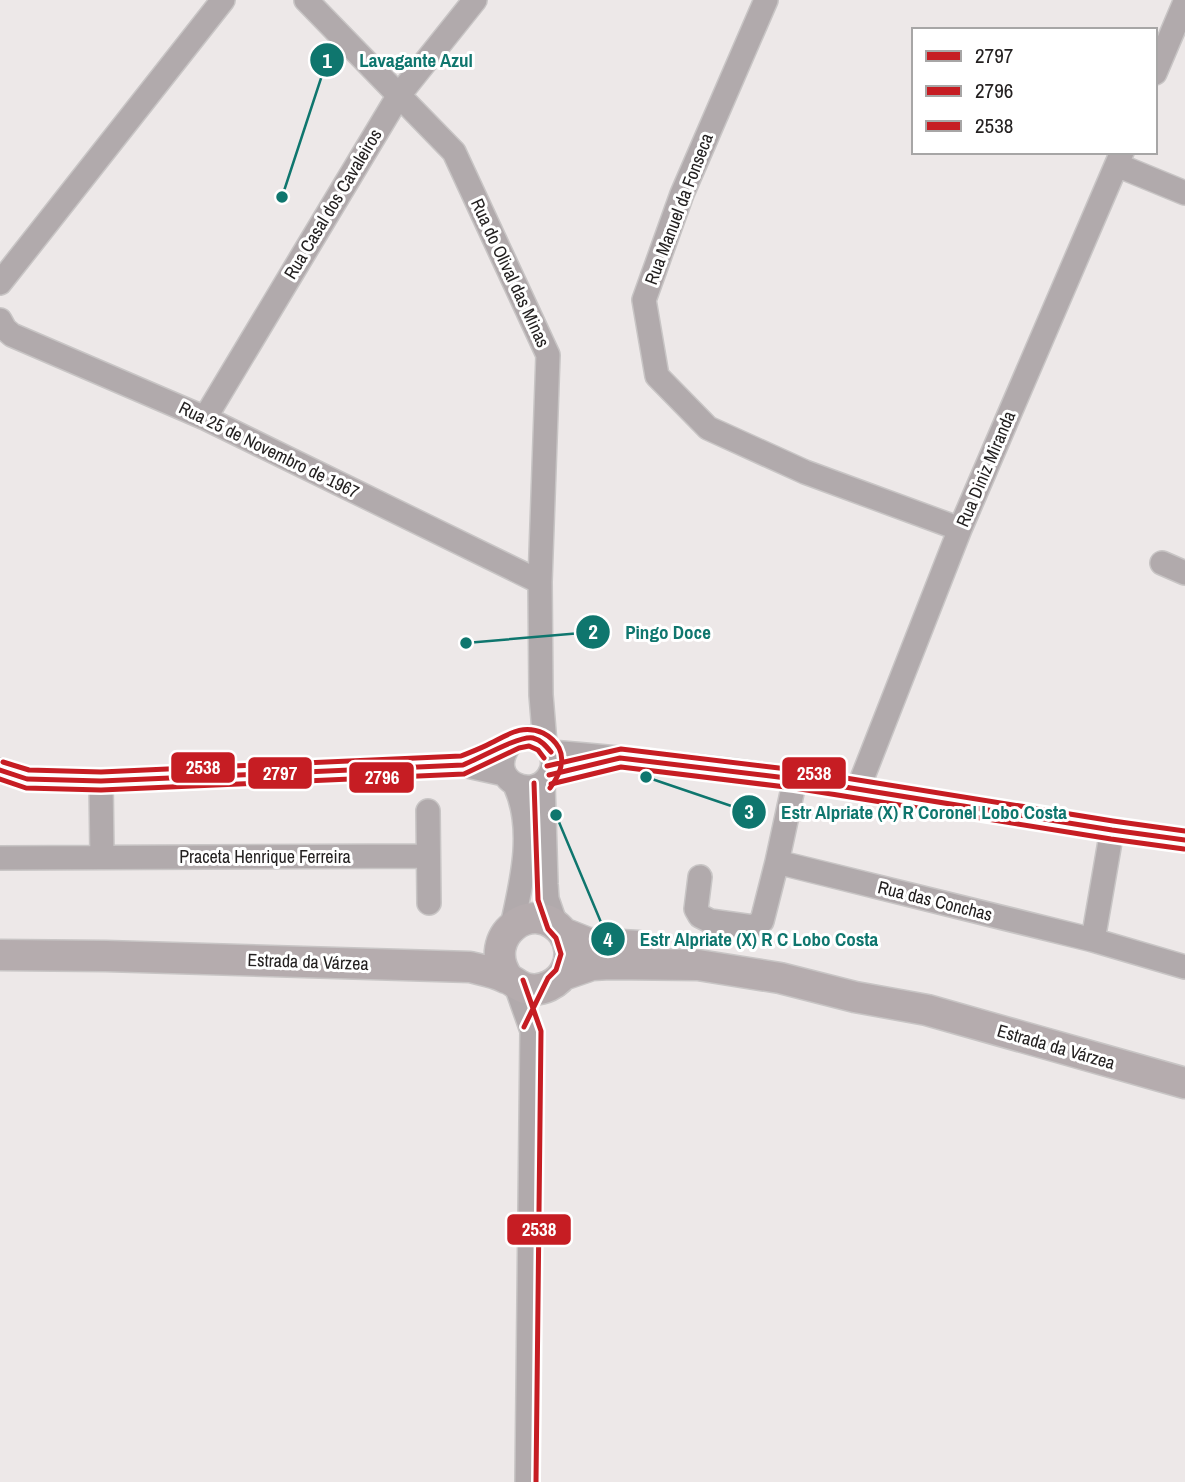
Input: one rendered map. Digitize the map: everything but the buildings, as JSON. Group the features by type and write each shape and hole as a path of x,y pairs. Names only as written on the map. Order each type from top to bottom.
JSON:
{"main road":[{"name":"Estrada da Várzea","path":"106,956 473,948 508,931 523,920 535,918 546,920 588,943 691,948 755,957 858,984 927,1010 1185,1083"},
{"path":"559,929 568,943 570,954 568,965 559,979"},
{"path":"508,931 500,947 499,959 511,981"},
{"name":"Estrada da Várzea","path":"0,955 470,967 532,989 545,988 592,965 698,965 779,978 855,997 927,1010"}],"street":[{"path":"0,283 223,0"},
{"name":"Rua do Olival das Minas","path":"306,0 454,152 548,355 540,582 541,695 548,748"},
{"name":"Rua Casal dos Cavaleiros","path":"205,418 399,95 475,0"},
{"name":"Rua Manuel da Fonseca","path":"766,0 682,194 644,300 657,376 708,428 805,472 960,529"},
{"path":"1157,68 1185,2"},
{"path":"1120,159 1185,193"},
{"name":"Rua Diniz Miranda","path":"858,789 960,529 1120,159"},
{"name":"Rua 25 de Novembro de 1967","path":"0,320 12,335 205,418 540,582"},
{"path":"1162,563 1185,573"},
{"name":"Rua do Olival das Minas","path":"514,741 541,695"},
{"path":"463,765 514,741 532,737 548,748 795,779 1185,840"},
{"path":"508,931 522,879 526,838 522,799 502,763 504,752 514,741"},
{"path":"548,748 553,760 546,779 546,884 547,899 559,929"},
{"path":"0,770 27,779 101,781 463,765 510,779 525,788 534,787 546,779 620,758"},
{"path":"700,877 696,909 700,916 710,921 752,927 762,921 795,779"},
{"path":"101,781 102,857"},
{"path":"428,811 429,903"},
{"path":"1093,940 1112,830"},
{"name":"Praceta Henrique Ferreira","path":"0,858 428,856"},
{"name":"Rua das Conchas","path":"777,862 1093,940 1185,967"},
{"path":"532,1031 559,979"},
{"path":"511,981 532,1031 527,1482"}],"transit line":[{"name":"2538","path":"3,762 29,770 101,772 461,756 510,734 536,730 550,737 561,753 560,769 550,788"},
{"name":"2797","path":"0,770 27,779 101,781 463,765 527,738 538,740 551,752"},
{"name":"2796","path":"0,779 26,788 101,790 464,774 519,748 529,746 538,750 544,758"},
{"name":"2538","path":"547,766 621,749 796,770 1185,831"},
{"name":"2797","path":"549,775 620,758 795,779 1185,840"},
{"name":"2796","path":"551,784 621,767 794,788 1184,849"},
{"name":"2538","path":"524,1027 548,978 556,970 561,954 556,938 548,929 538,900 534,783"},
{"name":"2538","path":"523,980 541,1031 536,1482"}],"place":[{"name":"Lavagante Azul","path":"282,197"},
{"name":"Pingo Doce","path":"466,643"},
{"name":"Estr Alpriate (X) R Coronel Lobo Costa","path":"646,777"},
{"name":"Estr Alpriate (X) R C Lobo Costa","path":"556,815"}]}
